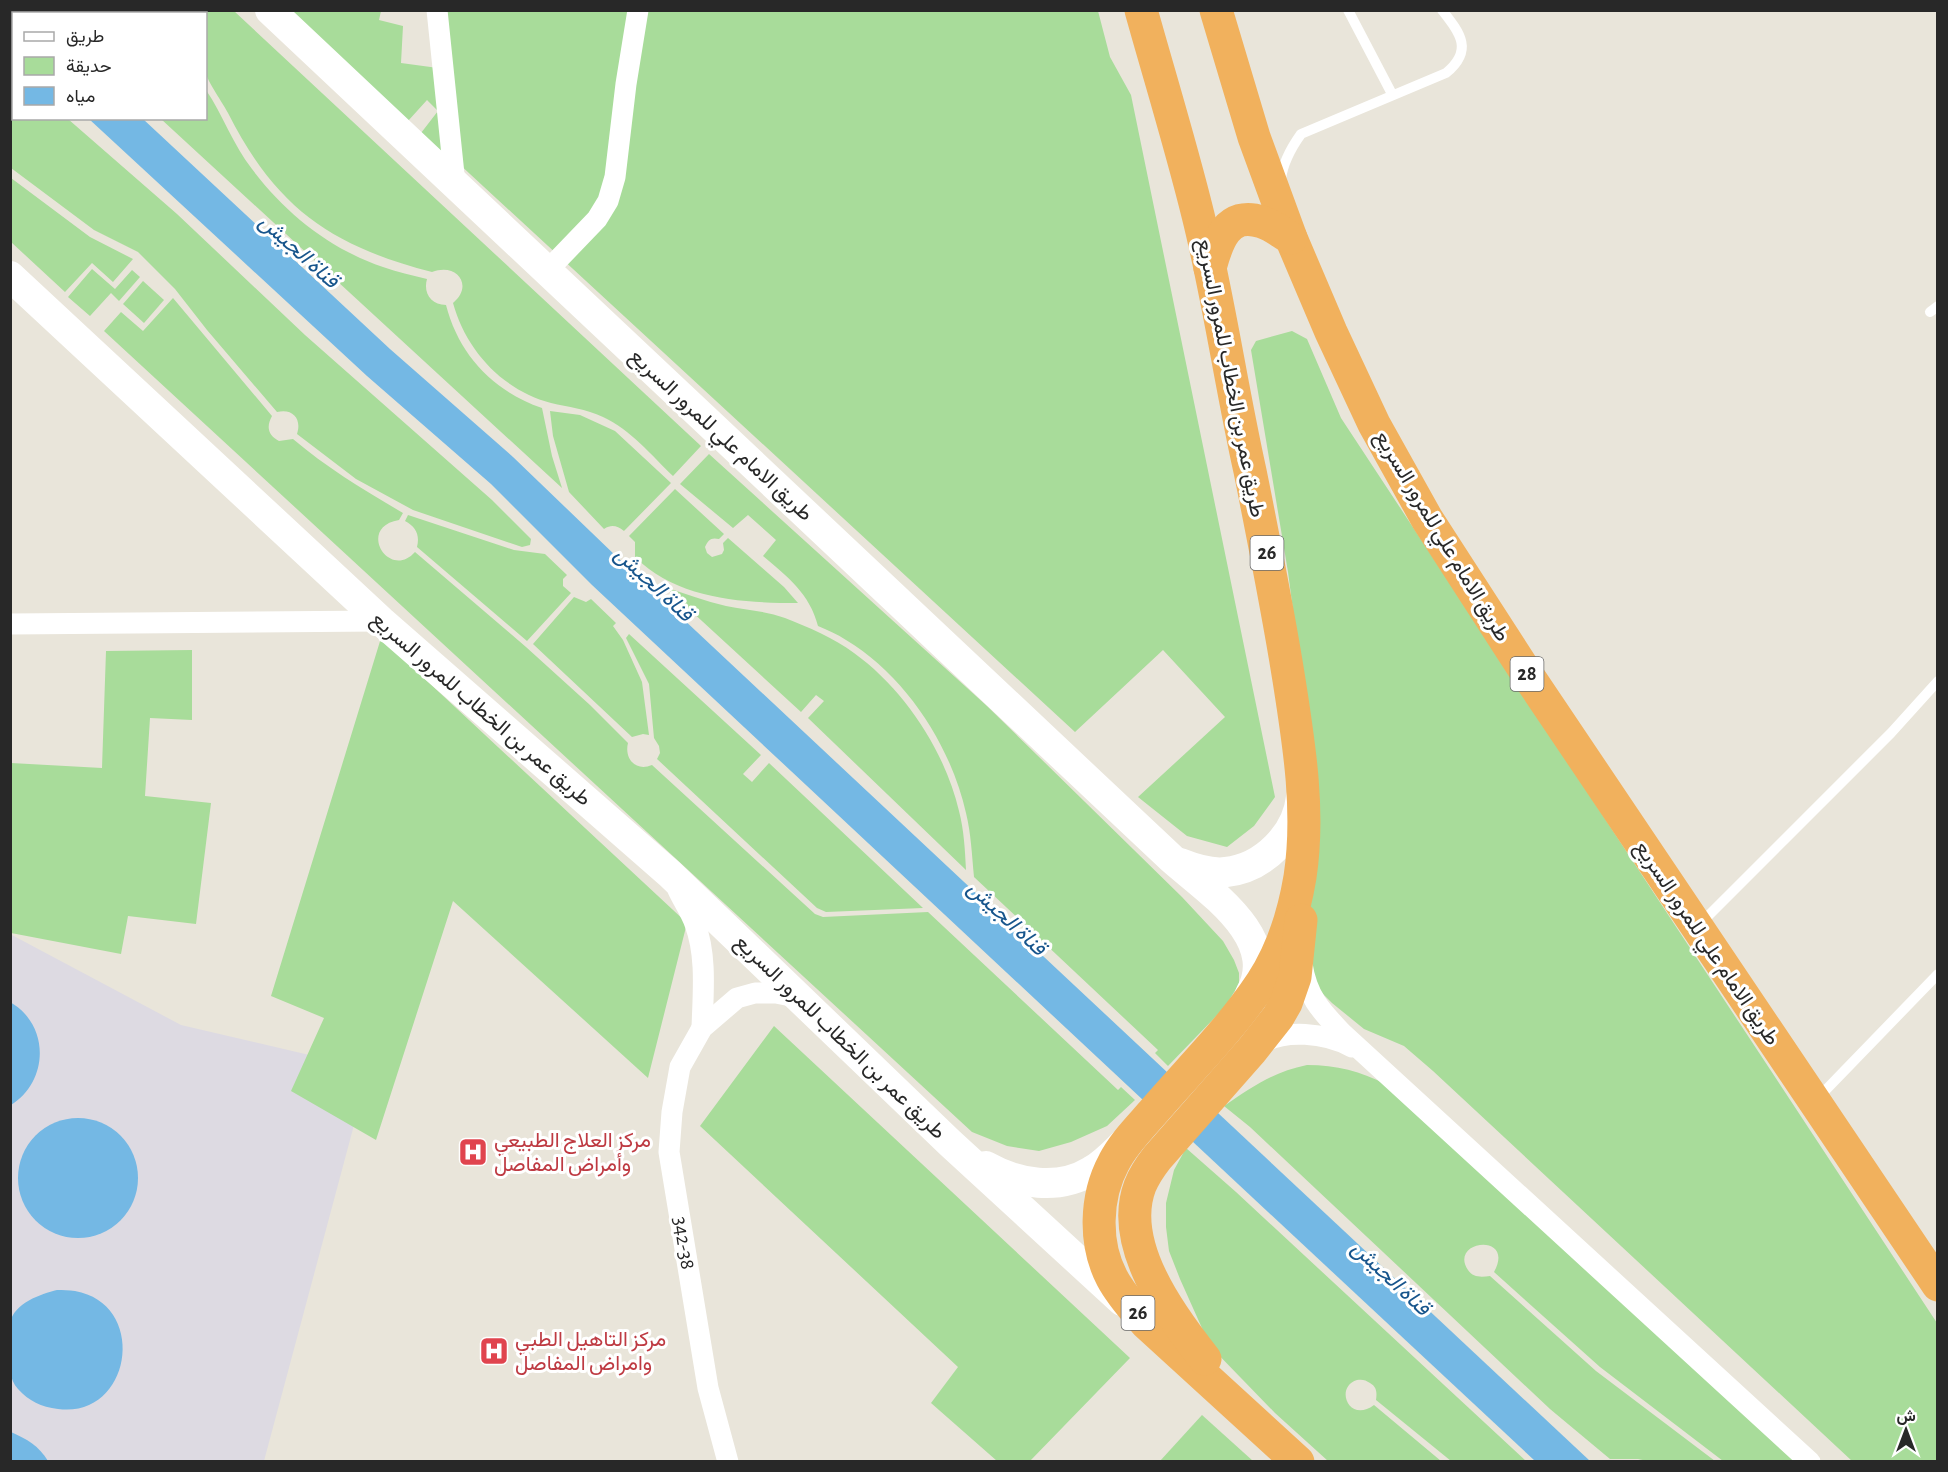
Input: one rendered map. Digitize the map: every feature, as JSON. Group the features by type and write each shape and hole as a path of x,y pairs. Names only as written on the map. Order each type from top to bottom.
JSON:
{"highway":[{"name":"طريق عمر بن الخطاب للمرور السريع","path":"1141,10 1198,215 1239,424 1273,578 1296,722 1303,786 1304,845 1296,902 1285,934 1267,973 1243,1007 1143,1124 1113,1163 1106,1182 1099,1220 1102,1249 1112,1277 1126,1299 1146,1323 1292,1456"},
{"name":"طريق الامام علي للمرور السريع","path":"1216,10 1254,137 1288,230 1331,332 1374,424 1427,519 1531,680 1938,1285"},
{"path":"1210,268 1222,235 1231,224 1248,219 1288,230"},
{"path":"1292,1456 1243,1404 1197,1349 1168,1306 1143,1261 1135,1224 1139,1188 1146,1173 1172,1140 1252,1050 1286,1003 1295,977 1300,940 1304,845"}],"main road":[{"name":"طريق الامام علي للمرور السريع","path":"270,10 1232,913 1245,927 1254,942 1258,960 1258,974 1243,1007"},
{"name":"طريق عمر بن الخطاب للمرور السريع","path":"10,276 381,621 670,874 951,1143 1146,1323"},
{"name":"طريق الامام علي للمرور السريع","path":"1172,859 1192,868 1225,873 1241,869 1257,861 1286,837 1300,808 1303,786"},
{"name":"طريق عمر بن الخطاب للمرور السريع","path":"951,1143 990,1168 1014,1179 1046,1184 1062,1183 1092,1171 1106,1161 1143,1124"}],"street":[{"path":"437,10 455,184"},
{"path":"547,271 597,219 608,201 615,177 638,10"},
{"path":"10,624 381,621"},
{"path":"670,874 695,924 702,956 704,987 702,1028"},
{"path":"1300,940 1302,967 1308,990 1319,1010 1810,1461"},
{"path":"702,1028 737,998 755,993 776,993 801,998"},
{"name":"342-38","path":"702,1028 681,1067 672,1112 669,1152 708,1388 728,1461"},
{"path":"1252,1050 1276,1037 1292,1035 1330,1038 1349,1044 1366,1054"}],"lane":[{"path":"1348,10 1392,94"},
{"path":"1288,230 1279,192 1282,170 1290,149 1301,134 1446,73 1455,65 1461,55 1462,44 1459,32 1442,10"},
{"path":"1696,927 1891,733 1938,681"},
{"path":"1814,1102 1938,974"}],"shaded area":[{"path":"10,934 181,1025 369,1069 264,1461 11,1461"}],"green space":[{"path":"153,11 234,11 701,446 673,476 640,443 613,422 590,412 533,397 502,378 477,352 459,320 453,303 462,290 460,277 449,270 432,272 364,250 310,218 287,198 266,174 246,146 209,81 207,76 207,12"},
{"path":"292,11 381,11 379,20 403,26 401,63 438,68 450,159 421,133 438,111 427,100 408,121"},
{"path":"445,11 1098,11 1110,57 1131,95 1275,797 1254,826 1227,847 1187,836 1138,797 1225,717 1163,650 1075,732 457,162"},
{"path":"11,67 12,120 69,120 177,214 305,335 492,500 531,539 530,545 522,547 413,510 356,479 297,434 298,424 295,416 288,412 277,412 175,289 138,252 94,230 11,168"},
{"path":"207,92 245,160 294,215 327,240 345,250 388,269 427,279 426,289 429,297 436,303 446,305 460,340 480,369 508,392 542,408 552,456 562,488 162,120 207,120"},
{"path":"11,178 90,237 133,259 113,282 92,263 65,292 11,242"},
{"path":"92,269 115,289 132,270 140,277 119,301 111,293 90,316 68,297"},
{"path":"143,281 164,300 144,323 123,304"},
{"path":"173,298 272,416 269,427 272,436 279,441 293,439 332,469 403,513 399,520 386,525 380,532 378,541 381,550 395,560 405,559 415,552 590,705 628,743 628,754 632,763 641,767 652,765 815,914 823,917 928,912 1118,1090 1121,1087 1135,1100 1107,1126 1071,1142 1039,1151 1007,1146 972,1132 104,331 121,312 143,331"},
{"path":"1292,331 1307,339 1341,418 1937,1323 1937,1461 1852,1461 1433,1071 1404,1046 1364,1029 1332,1003 1310,981 1305,961 1316,786 1288,572 1251,350 1256,341"},
{"path":"550,411 580,415 615,431 671,483 624,531 614,526 604,529 569,492 553,436"},
{"path":"709,454 987,706 1182,897 1223,941 1239,973 1239,984 1225,1007 1168,1066 1155,1053 1158,1050 974,877 969,828 959,788 937,738 923,715 888,673 868,655 843,638 818,626 809,604 796,586 763,556 776,540 748,515 733,528 680,484"},
{"path":"675,489 724,534 719,539 714,538 709,541 705,547 707,553 712,557 722,554 723,543 728,538 784,587 798,603 754,602 711,596 670,582 635,557 635,542 629,536"},
{"path":"408,515 514,550 545,554 567,575 563,579 563,586 571,593 527,641 417,547 416,532 405,521"},
{"path":"665,587 718,604 785,618 812,629 854,653 890,684 906,703 933,744 953,788 961,818 966,870 808,718 824,701 816,695 801,712"},
{"path":"574,597 586,602 591,599 616,623 613,626 623,640 642,682 649,735 632,737 533,644"},
{"path":"629,634 761,755 743,774 752,782 769,763 923,908 826,912 817,908 657,759 660,753 654,738 649,684 626,638"},
{"path":"381,638 687,923 648,1078 453,901 376,1140 291,1091 324,1018 271,996"},
{"path":"192,650 192,720 150,718 145,796 211,803 196,924 128,916 121,954 11,933 11,763 102,768 106,651"},
{"path":"774,1026 1130,1358 1030,1461 997,1461 931,1403 958,1367 700,1126"},
{"path":"1307,1065 1348,1070 1387,1085 1796,1461 1723,1461 1600,1367 1494,1272 1498,1259 1496,1251 1490,1246 1473,1247 1467,1252 1464,1260 1470,1273 1490,1276 1596,1371 1715,1461 1652,1462 1638,1459 1610,1459 1550,1409 1250,1127 1224,1106 1273,1076"},
{"path":"1186,1148 1526,1461 1451,1461 1376,1400 1375,1388 1364,1380 1357,1380 1346,1390 1348,1402 1352,1407 1365,1410 1374,1405 1441,1461 1328,1461 1275,1413 1210,1346 1169,1251 1166,1203 1174,1170"},
{"path":"1202,1415 1253,1461 1160,1461"}],"water":[{"path":"90,120 144,120 390,349 513,457 1168,1073 1143,1100 592,585 491,484 367,376"},
{"path":"10,1002 23,1012 33,1025 40,1050 36,1075 30,1087 11,1105"},
{"name":"قناة الجيش","path":"1218,1113 1590,1461 1535,1461 1192,1141"},
{"path":"78,1118 101,1123 120,1136 133,1155 138,1178 133,1201 120,1220 101,1233 78,1238 55,1233 36,1220 23,1201 18,1178 23,1155 36,1136 55,1123"},
{"path":"57,1290 75,1291 99,1300 114,1316 122,1337 122,1359 115,1379 102,1397 83,1407 58,1409 46,1407 31,1400 15,1385 10,1369 10,1323 13,1316 29,1300"},
{"path":"11,1432 41,1451 48,1461 11,1461"}],"place":[{"name":"مركز العلاج الطبيعي وأمراض المفاصل","path":"473,1152"},
{"name":"مركز التاهيل الطبي وامراض المفاصل","path":"494,1351"}]}
